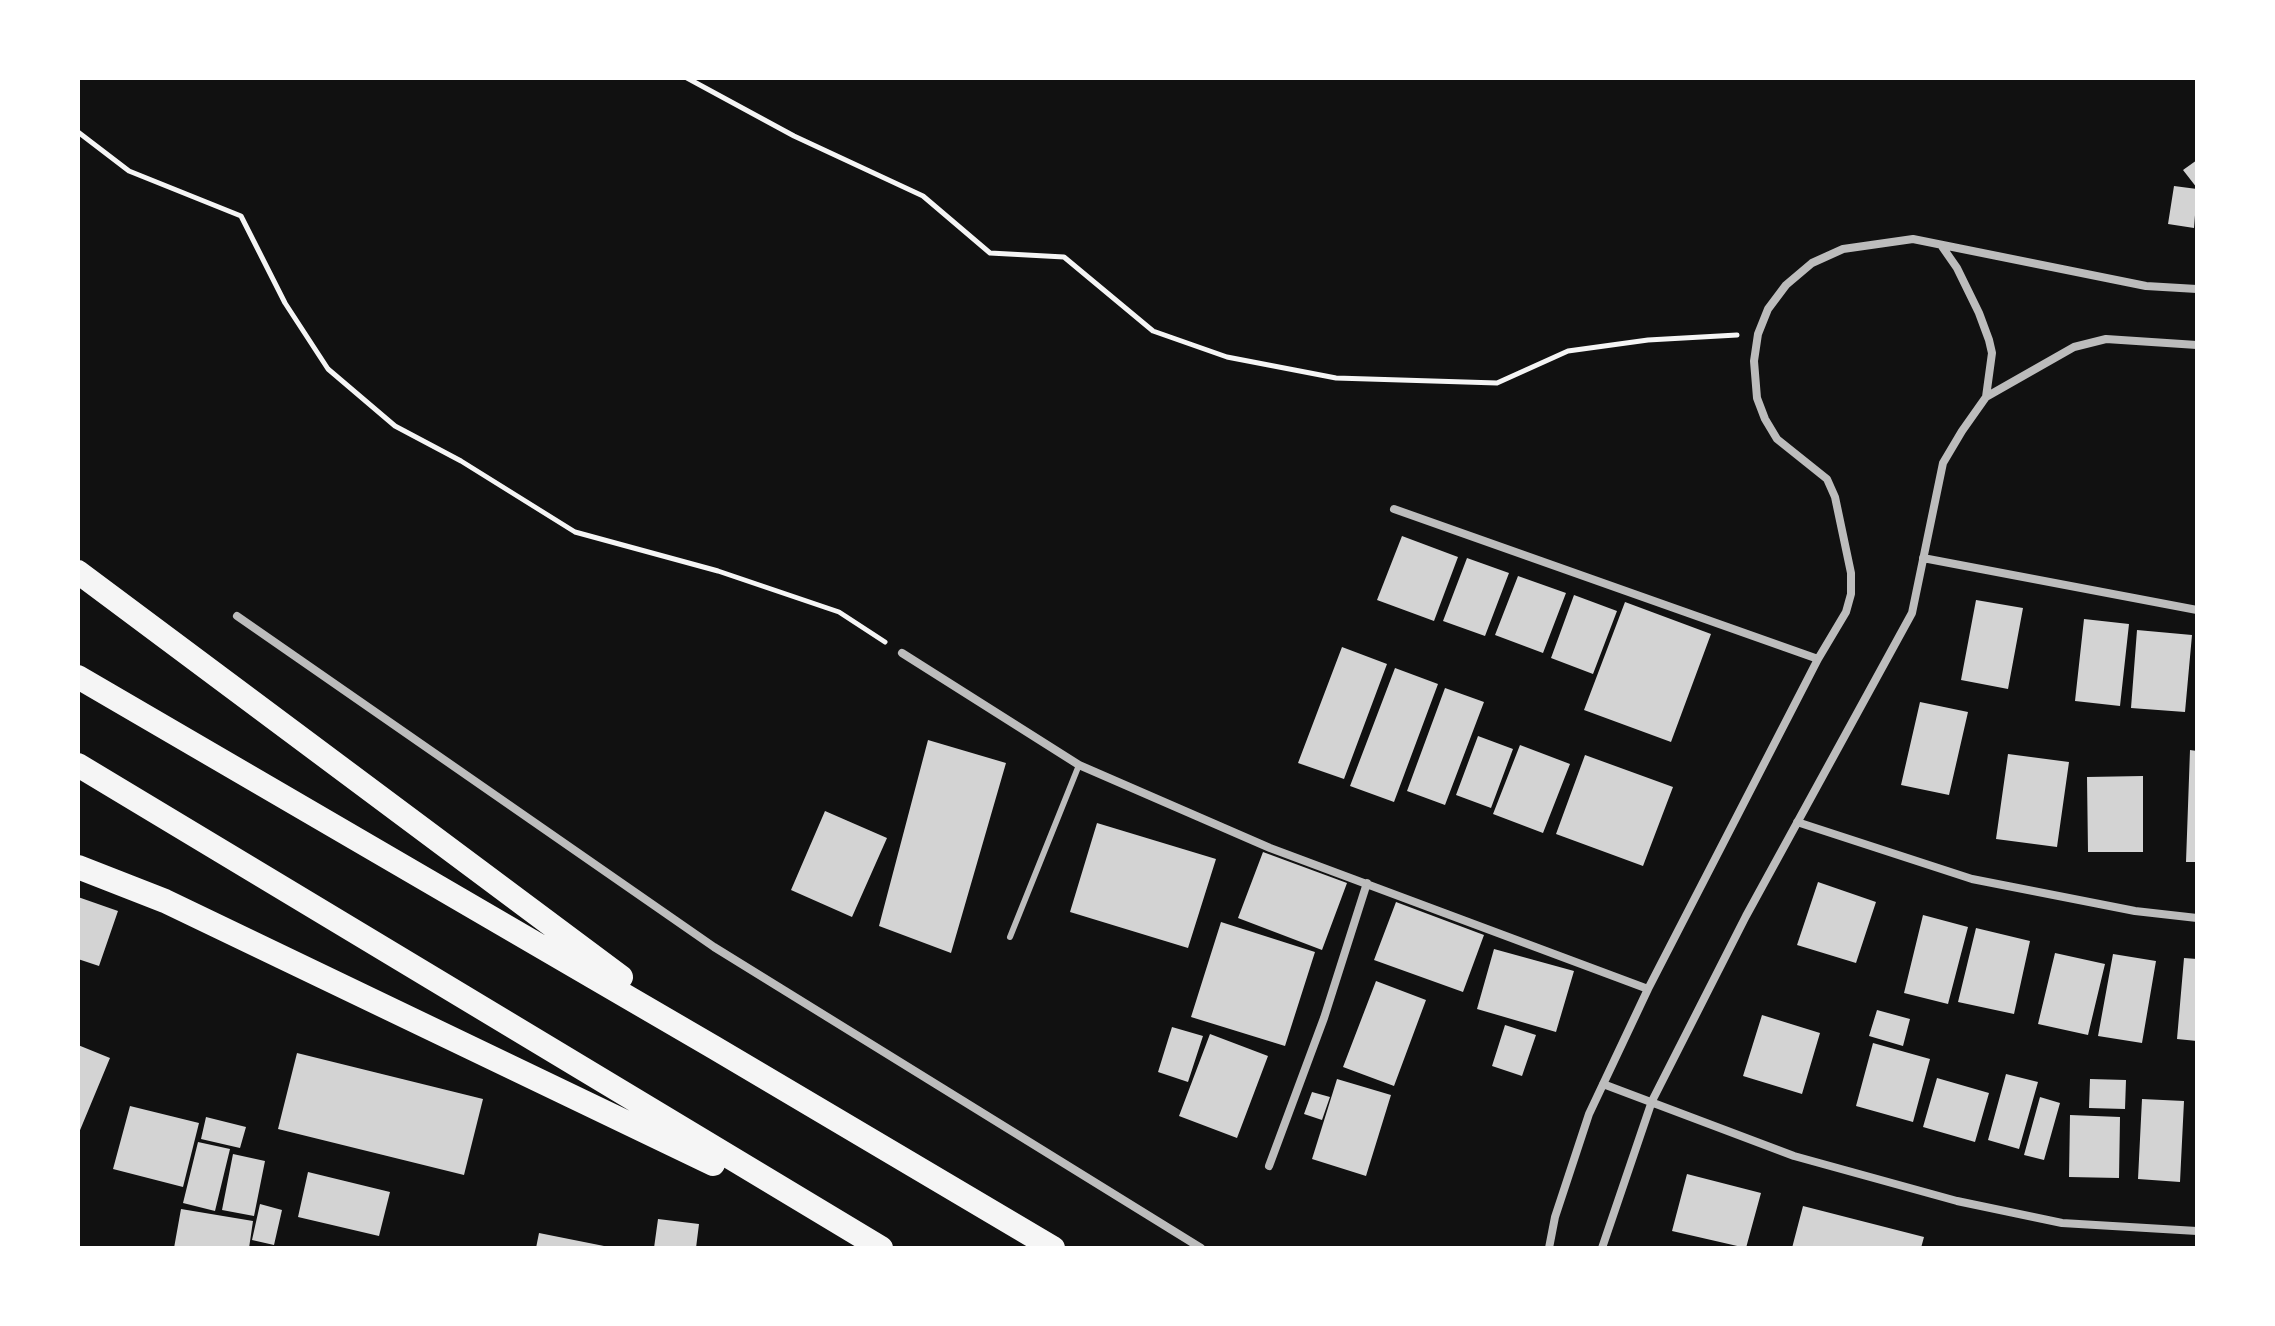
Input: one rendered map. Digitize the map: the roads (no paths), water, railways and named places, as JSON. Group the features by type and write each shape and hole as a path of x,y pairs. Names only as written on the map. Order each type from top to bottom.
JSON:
{"highway":[{"path":"78,572 715,1048"},
{"path":"78,677 1053,1248"},
{"path":"78,765 881,1248"},
{"path":"78,867 165,901 845,1227"}],"street":[{"path":"1549,1248 1555,1217 1589,1114 1648,989 1818,659 1846,612 1851,594 1851,573 1835,497 1827,479 1777,439 1757,398 1758,334 1768,309 1786,285 1812,263 1843,249 1913,239 2146,286 2197,289"},
{"path":"1602,1248 1652,1101 1797,822 1912,613 1943,463 1986,397 1992,353 1989,340 1957,268 1940,245"},
{"path":"1986,397 2074,347 2106,339 2197,345"},
{"path":"1394,509 1818,659"},
{"path":"1923,558 2197,610"},
{"path":"237,616 714,947 1201,1248"},
{"path":"902,653 1079,765 1270,848 1648,989"},
{"path":"1797,822 1972,879 2135,911 2197,918"},
{"path":"1269,1166 1324,1018 1367,883"},
{"path":"1603,1084 1794,1156 1957,1201 2062,1223 2197,1231"}],"lane":[{"path":"1010,937 1079,765"}]}
